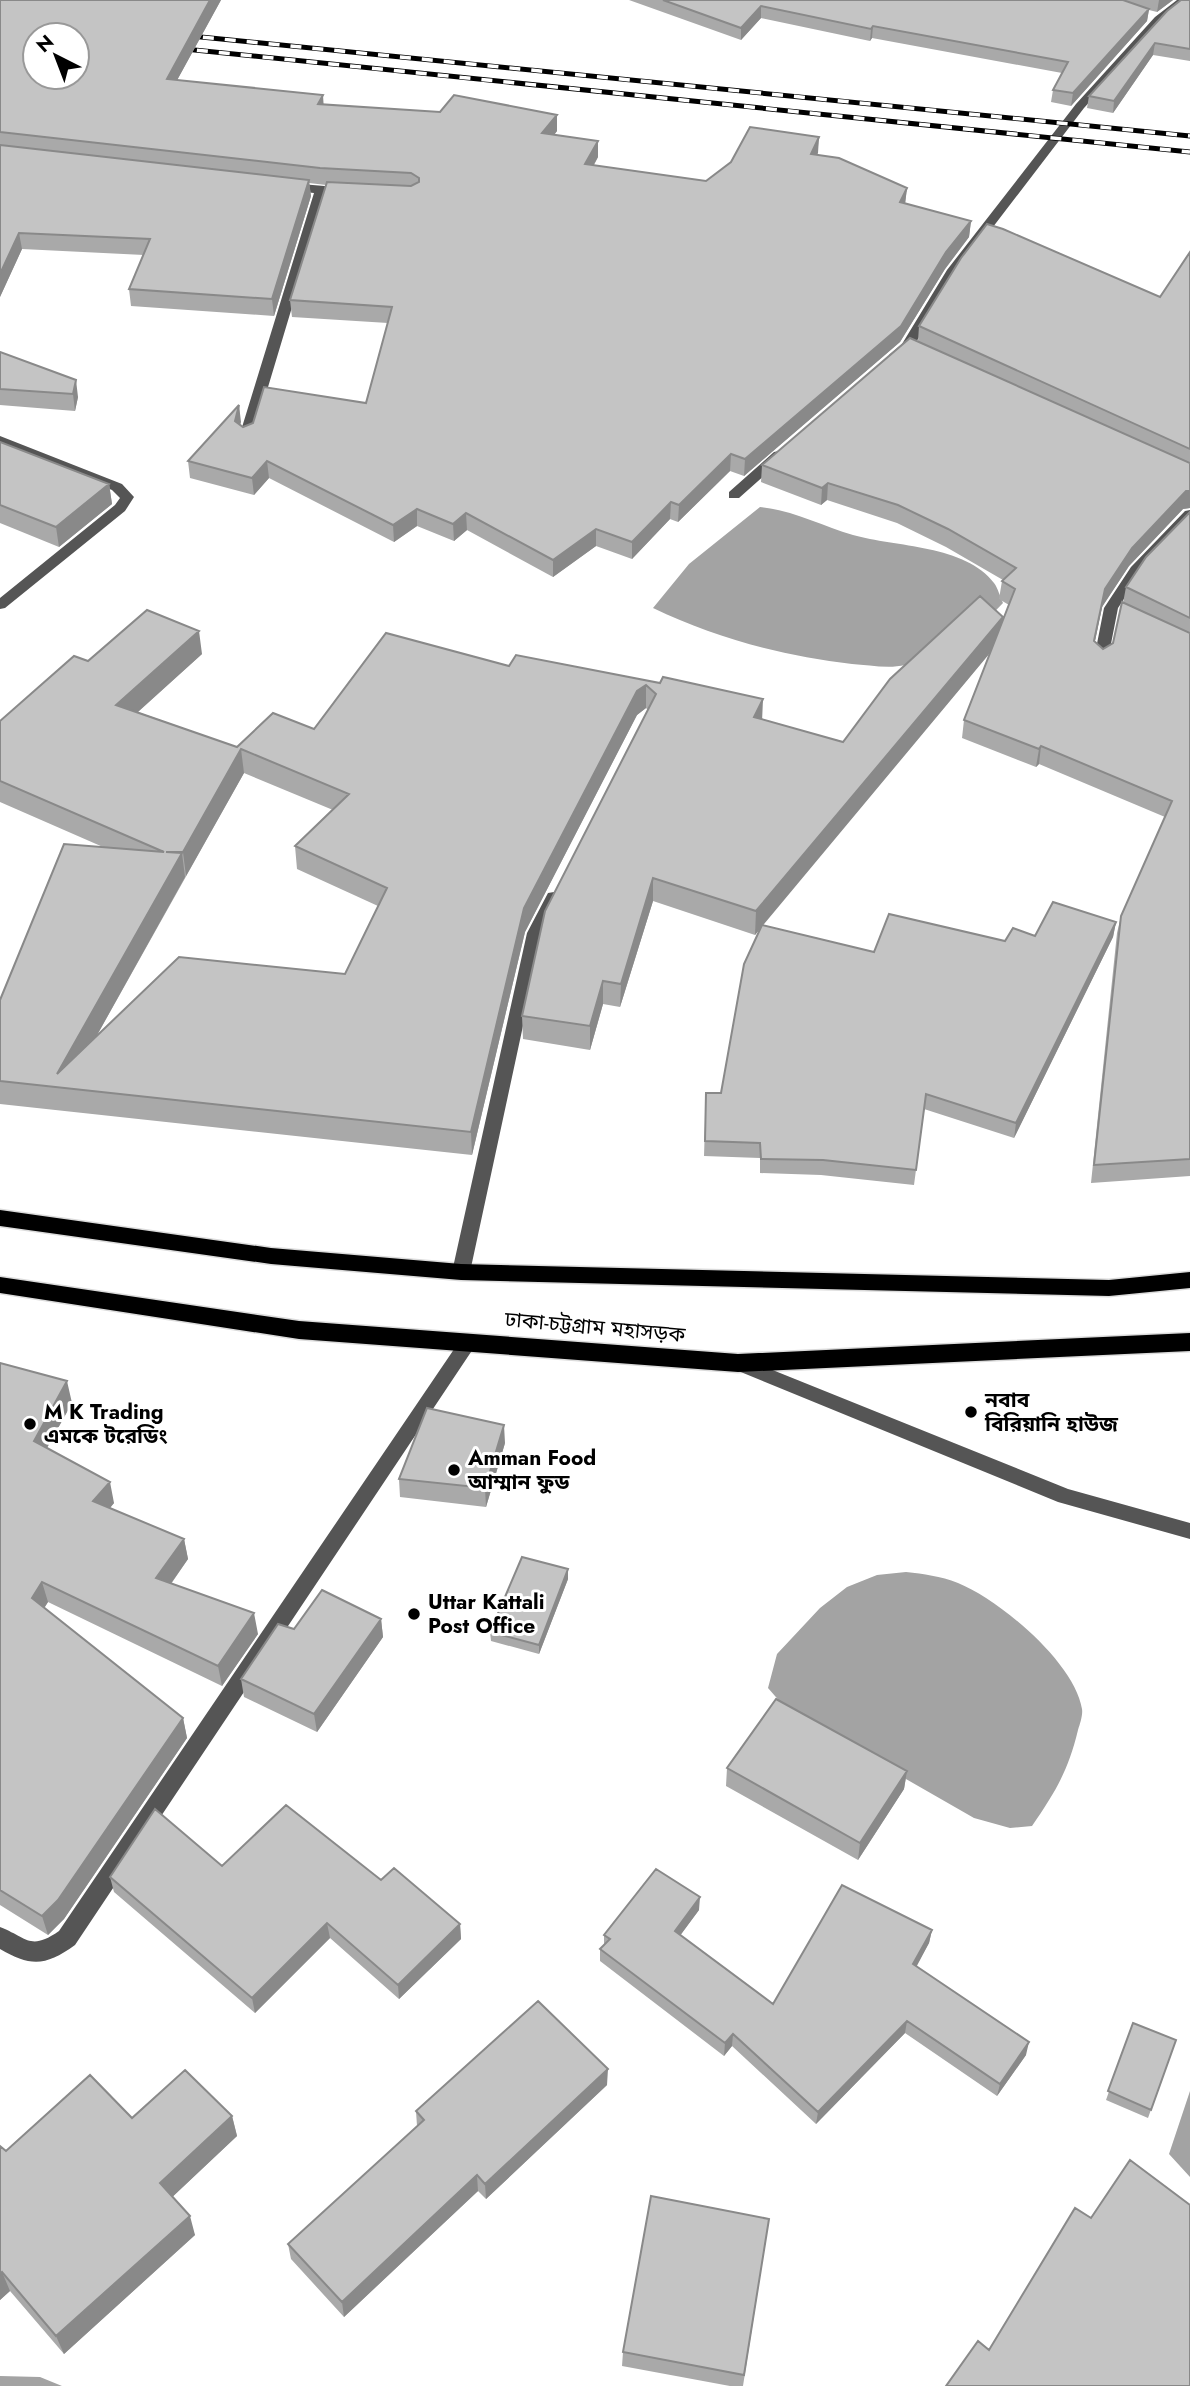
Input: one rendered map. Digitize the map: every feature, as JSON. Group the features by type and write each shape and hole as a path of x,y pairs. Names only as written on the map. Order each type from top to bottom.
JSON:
{"highway":[{"path":"0,1218 271,1256 461,1272 1109,1288 1190,1280"},
{"name":"ঢাকা-চট্টগ্রাম মহাসড়ক","path":"0,1284 299,1329 738,1363 1190,1342"}],"street":[{"path":"886,363 913,349 951,273 1001,206 1153,17 1184,0"},
{"path":"281,186 360,193"},
{"path":"246,437 321,191"},
{"path":"0,440 117,487 127,497 120,508 0,605"},
{"path":"734,495 792,443"},
{"path":"1101,659 1117,611 1136,570 1190,514"},
{"path":"461,1272 535,933 560,884"},
{"path":"0,1937 23,1952 47,1953 67,1938 469,1342"},
{"path":"738,1363 1065,1496 1190,1531"}],"shaded area":[{"path":"760,507 796,515 853,535 929,549 966,561 994,583 1003,603 982,623 945,649 919,661 892,667 826,661 775,651 725,637 653,608 689,564"},
{"path":"906,1572 958,1583 994,1603 1051,1653 1076,1691 1082,1714 1070,1757 1054,1791 1032,1826 1010,1828 974,1818 789,1712 768,1688 777,1654 820,1608 847,1587 877,1575"},
{"path":"1190,2091 1190,2177 1169,2154"},
{"path":"0,2376 40,2377 62,2386 0,2386"}],"building":[{"path":"0,0 210,0 167,79 323,95 318,104 440,112 454,95 557,115 542,133 598,141 585,164 706,181 731,162 750,127 819,137 811,154 839,158 907,188 900,202 971,221 946,252 901,326 745,459 731,454 679,505 671,502 632,542 596,529 553,560 466,513 453,524 417,509 393,525 267,461 252,478 188,461 239,405 235,421 243,427 253,423 264,387 366,403 392,307 290,300 327,182 411,186 419,182 419,178 411,173 320,168 0,132"},
{"path":"663,0 1123,0 1149,9 1073,93 1053,90 1068,62 873,26 871,29 761,6 741,28"},
{"path":"1181,0 1190,0 1190,49 1155,43 1114,101 1089,96 1167,11"},
{"path":"0,145 309,180 272,299 129,289 150,239 19,233 0,274"},
{"path":"987,224 1160,297 1190,252 1190,449 919,326 961,258"},
{"path":"910,338 1190,463 1190,491 1186,491 1132,548 1105,589 1094,641 1103,649 1113,643 1122,602 1190,633 1190,1159 1094,1165 1121,916 1172,801 1041,746 1039,749 964,720 1015,589 1002,581 1016,568 948,529 898,505 828,483 822,488 762,465"},
{"path":"0,352 76,380 73,394 0,389"},
{"path":"0,442 109,484 56,527 0,505"},
{"path":"1190,512 1190,618 1126,587 1146,557"},
{"path":"980,596 1003,617 756,911 653,878 621,984 603,981 590,1026 522,1016 545,911 656,694 646,685 637,691 524,908 471,1132 0,1081 0,1000 64,844 164,852 0,781 0,721 74,656 88,661 147,610 199,631 116,705 237,747 273,713 314,729 386,633 509,666 516,655 660,683 663,677 763,699 754,717 843,742 890,679","holes":["241,749 349,794 295,846 387,888 345,974 179,957 57,1074 182,853 166,852 183,852"]},
{"path":"1053,902 1116,922 1016,1123 926,1094 916,1170 823,1160 761,1159 760,1143 705,1141 706,1093 721,1093 744,964 762,925 874,952 889,914 1005,941 1013,928 1035,936"},
{"path":"0,1363 67,1381 34,1441 110,1482 93,1501 184,1539 156,1578 254,1613 218,1666 42,1582 32,1598 183,1718 58,1900 42,1916 0,1890"},
{"name":"Amman Food আম্মান ফুড","path":"427,1408 504,1425 485,1488 399,1479"},
{"path":"522,1557 568,1569 539,1645 490,1632"},
{"path":"322,1590 381,1619 314,1714 241,1679 278,1624 294,1629"},
{"path":"776,1699 907,1771 860,1843 727,1768"},
{"path":"286,1805 381,1880 394,1868 460,1924 398,1985 327,1923 252,1998 110,1877 155,1809 222,1866"},
{"path":"656,1869 700,1897 675,1931 773,2004 842,1885 932,1930 913,1964 1029,2042 1000,2084 907,2021 818,2112 733,2034 725,2043 600,1949 610,1939 604,1935"},
{"path":"538,2001 608,2069 485,2184 477,2175 342,2302 288,2244 424,2120 416,2111"},
{"path":"1133,2023 1176,2040 1151,2110 1108,2091"},
{"path":"185,2070 232,2116 160,2183 190,2216 56,2336 2,2272 0,2274 0,2146 6,2151 90,2075 132,2118"},
{"path":"1130,2160 1190,2205 1190,2386 946,2386 978,2341 989,2350 1075,2208 1091,2218"},
{"path":"651,2196 769,2219 744,2375 623,2352"}],"railway":[{"path":"181,35 1190,136"},
{"path":"175,48 1190,152"}],"place":[{"name":"নবাব বিরিয়ানি হাউজ","path":"971,1412"},
{"name":"M K Trading এমকে টরেডিং","path":"30,1424"},
{"name":"Amman Food আম্মান ফুড","path":"454,1470"},
{"name":"Uttar Kattali Post Office","path":"414,1614"}]}
